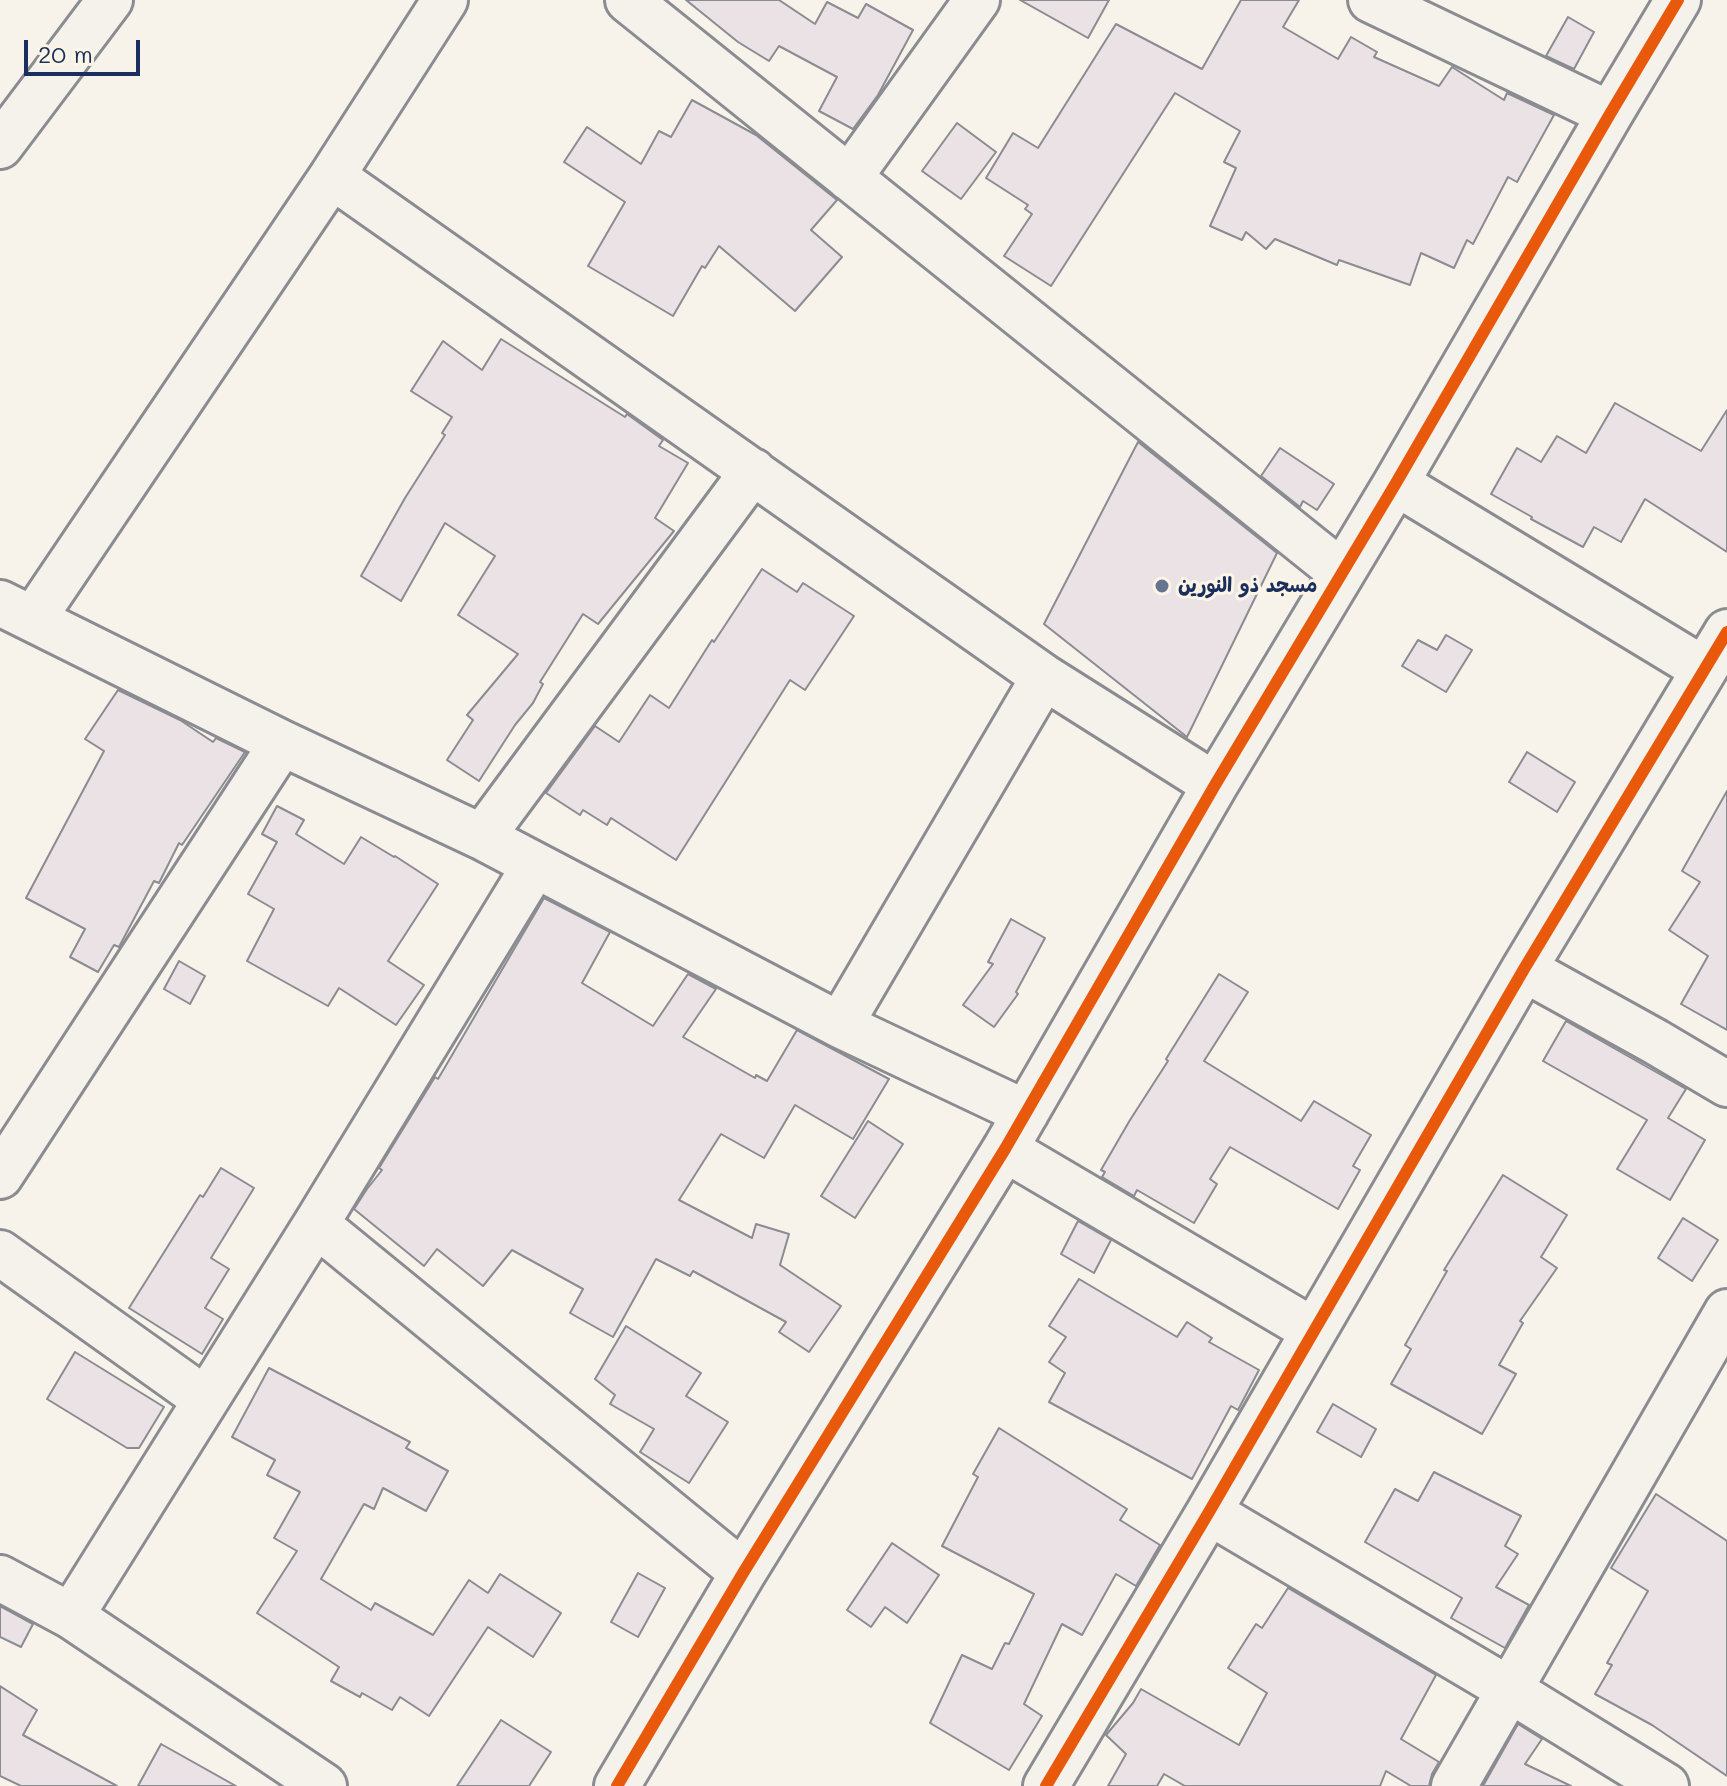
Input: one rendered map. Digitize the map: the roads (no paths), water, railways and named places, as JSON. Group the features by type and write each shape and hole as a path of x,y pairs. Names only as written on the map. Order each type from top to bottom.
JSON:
{"street":[{"path":"0,146 110,0"},
{"path":"445,0 332,176 16,611 282,743 482,837 840,1025 1016,1131 1314,1331"},
{"path":"628,0 1342,573"},
{"path":"849,178 977,0"},
{"path":"1371,0 1610,114"},
{"path":"617,1786 743,1573 1016,1131 1215,785 1396,483 1678,0"},
{"path":"332,176 1044,677 1215,785"},
{"path":"482,837 753,471"},
{"path":"1396,483 1703,669"},
{"path":"1046,1786 1524,969 1727,632"},
{"path":"840,1025 1044,677"},
{"path":"0,1176 282,743"},
{"path":"71,1616 535,865"},
{"path":"1524,969 1727,1084"},
{"path":"316,1224 743,1573"},
{"path":"0,1253 206,1400"},
{"path":"1454,1786 1727,1312"},
{"path":"1209,1512 1666,1786"},
{"path":"0,1578 71,1616 324,1786"}],"place":[{"name":"مسجد ذو النورين","path":"1162,586"}]}
